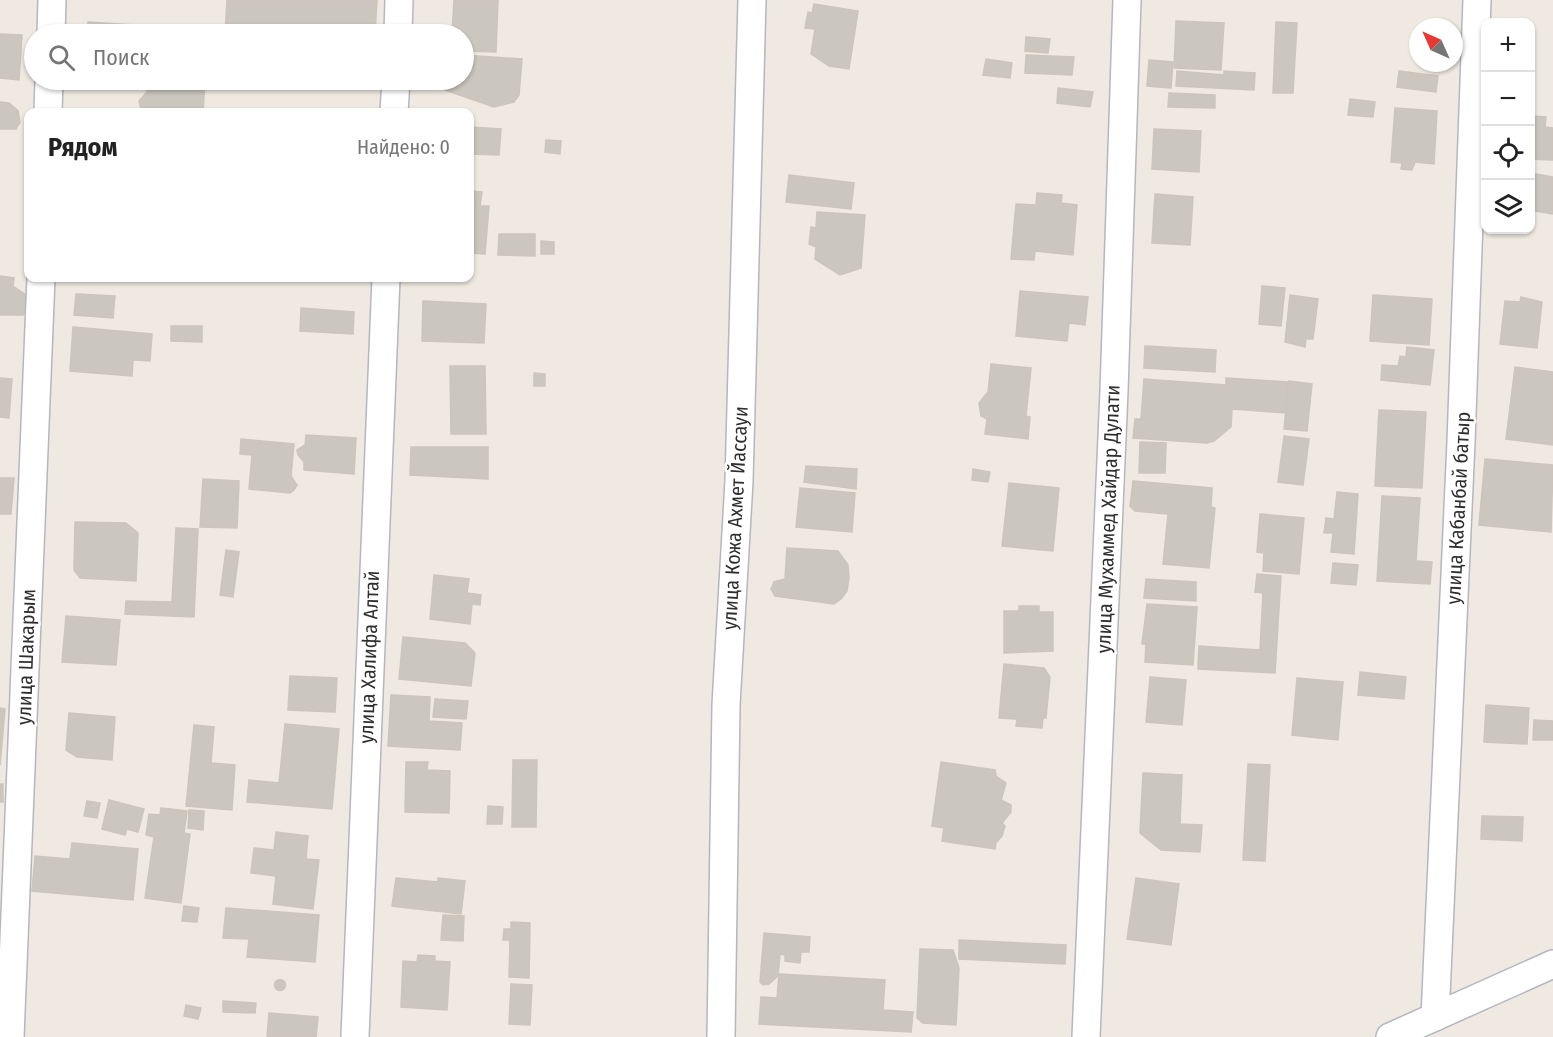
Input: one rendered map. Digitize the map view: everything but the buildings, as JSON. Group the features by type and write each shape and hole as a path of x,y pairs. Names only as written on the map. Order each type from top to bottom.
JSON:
{"street":[{"path":"51,24 52,0"},
{"path":"398,24 399,0"},
{"name":"улица Кожа Ахмет Йассауи","path":"721,1037 726,705 739,481 752,0"},
{"name":"улица Мухаммед Хайдар Дулати","path":"1086,1037 1114,391 1127,0"},
{"name":"улица Кабанбай батыр","path":"1435,1017 1461,442 1477,0"},
{"path":"48,108 49,90"},
{"path":"394,108 395,90"},
{"name":"улица Шакарым","path":"10,1037 41,282"},
{"name":"улица Халифа Алтай","path":"355,1037 386,282"},
{"path":"1390,1037 1553,964"}]}
